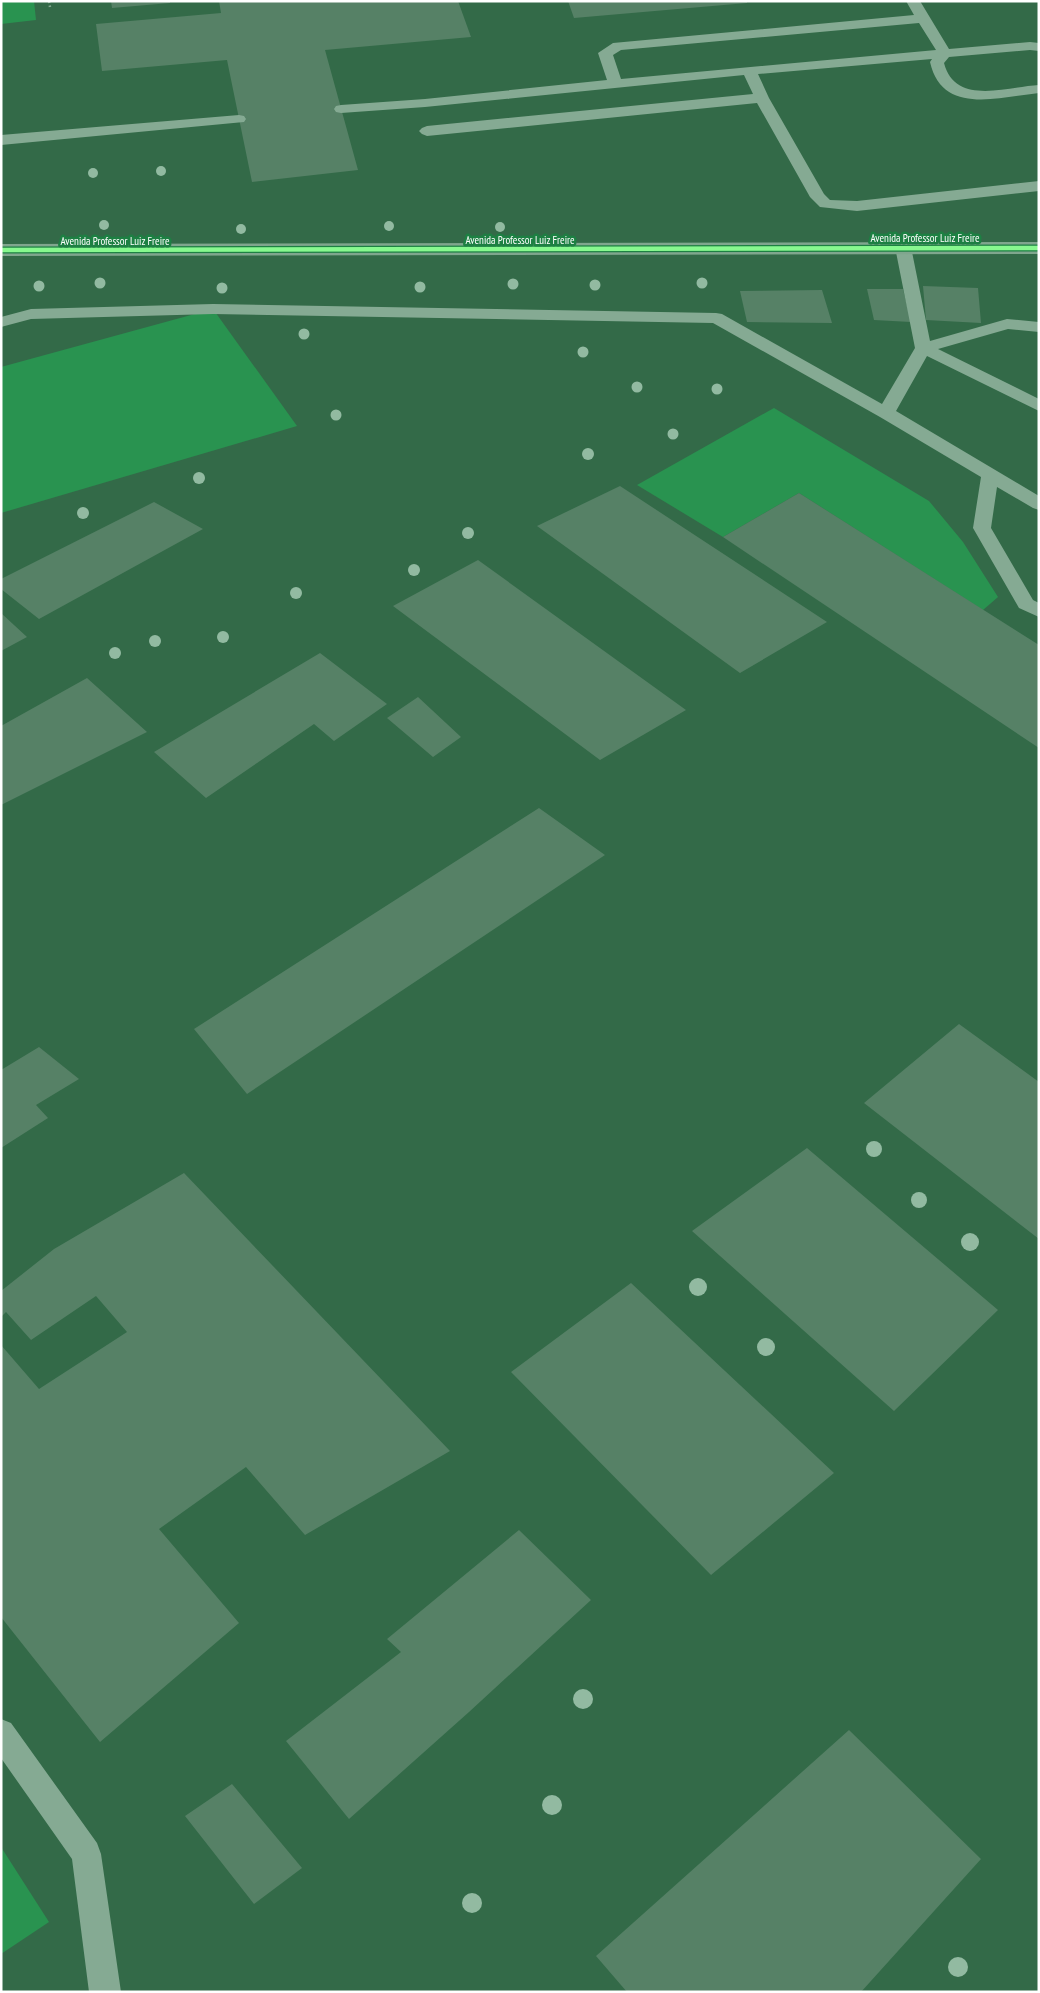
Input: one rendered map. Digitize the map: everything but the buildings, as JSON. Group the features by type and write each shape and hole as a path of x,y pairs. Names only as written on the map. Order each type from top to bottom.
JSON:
{"main road":[{"name":"Avenida Professor Luiz Freire","path":"1,250 397,251 903,247 1039,248"}],"lane":[{"path":"913,1 945,53"},
{"path":"616,84 605,53 618,46 923,18"},
{"path":"341,109 749,70 1030,46 1039,47"},
{"path":"945,53 937,62 938,69 949,85 963,94 1039,89"},
{"path":"749,70 762,98 818,198 826,204 844,206 876,204 1039,186"},
{"path":"427,131 762,98"},
{"path":"1,140 239,119"},
{"path":"886,413 923,348 903,247"},
{"path":"1,322 32,314 213,309 716,318 886,413 1039,504"},
{"path":"923,348 1006,324 1039,327"},
{"path":"923,348 1039,406"},
{"path":"990,475 982,528 1026,604 1039,611"},
{"path":"1,1733 86,1854 105,1992"}],"path":[{"path":"49,1 50,7"}],"green space":[{"path":"1,1 34,1 36,20 1,24"},
{"path":"213,309 297,426 1,513 1,367"},
{"path":"774,408 929,501 963,542 998,597 983,610 799,493 723,537 637,485"},
{"path":"1,1847 49,1922 1,1954"}],"cycle path":[{"path":"1,250 1039,248"}]}
